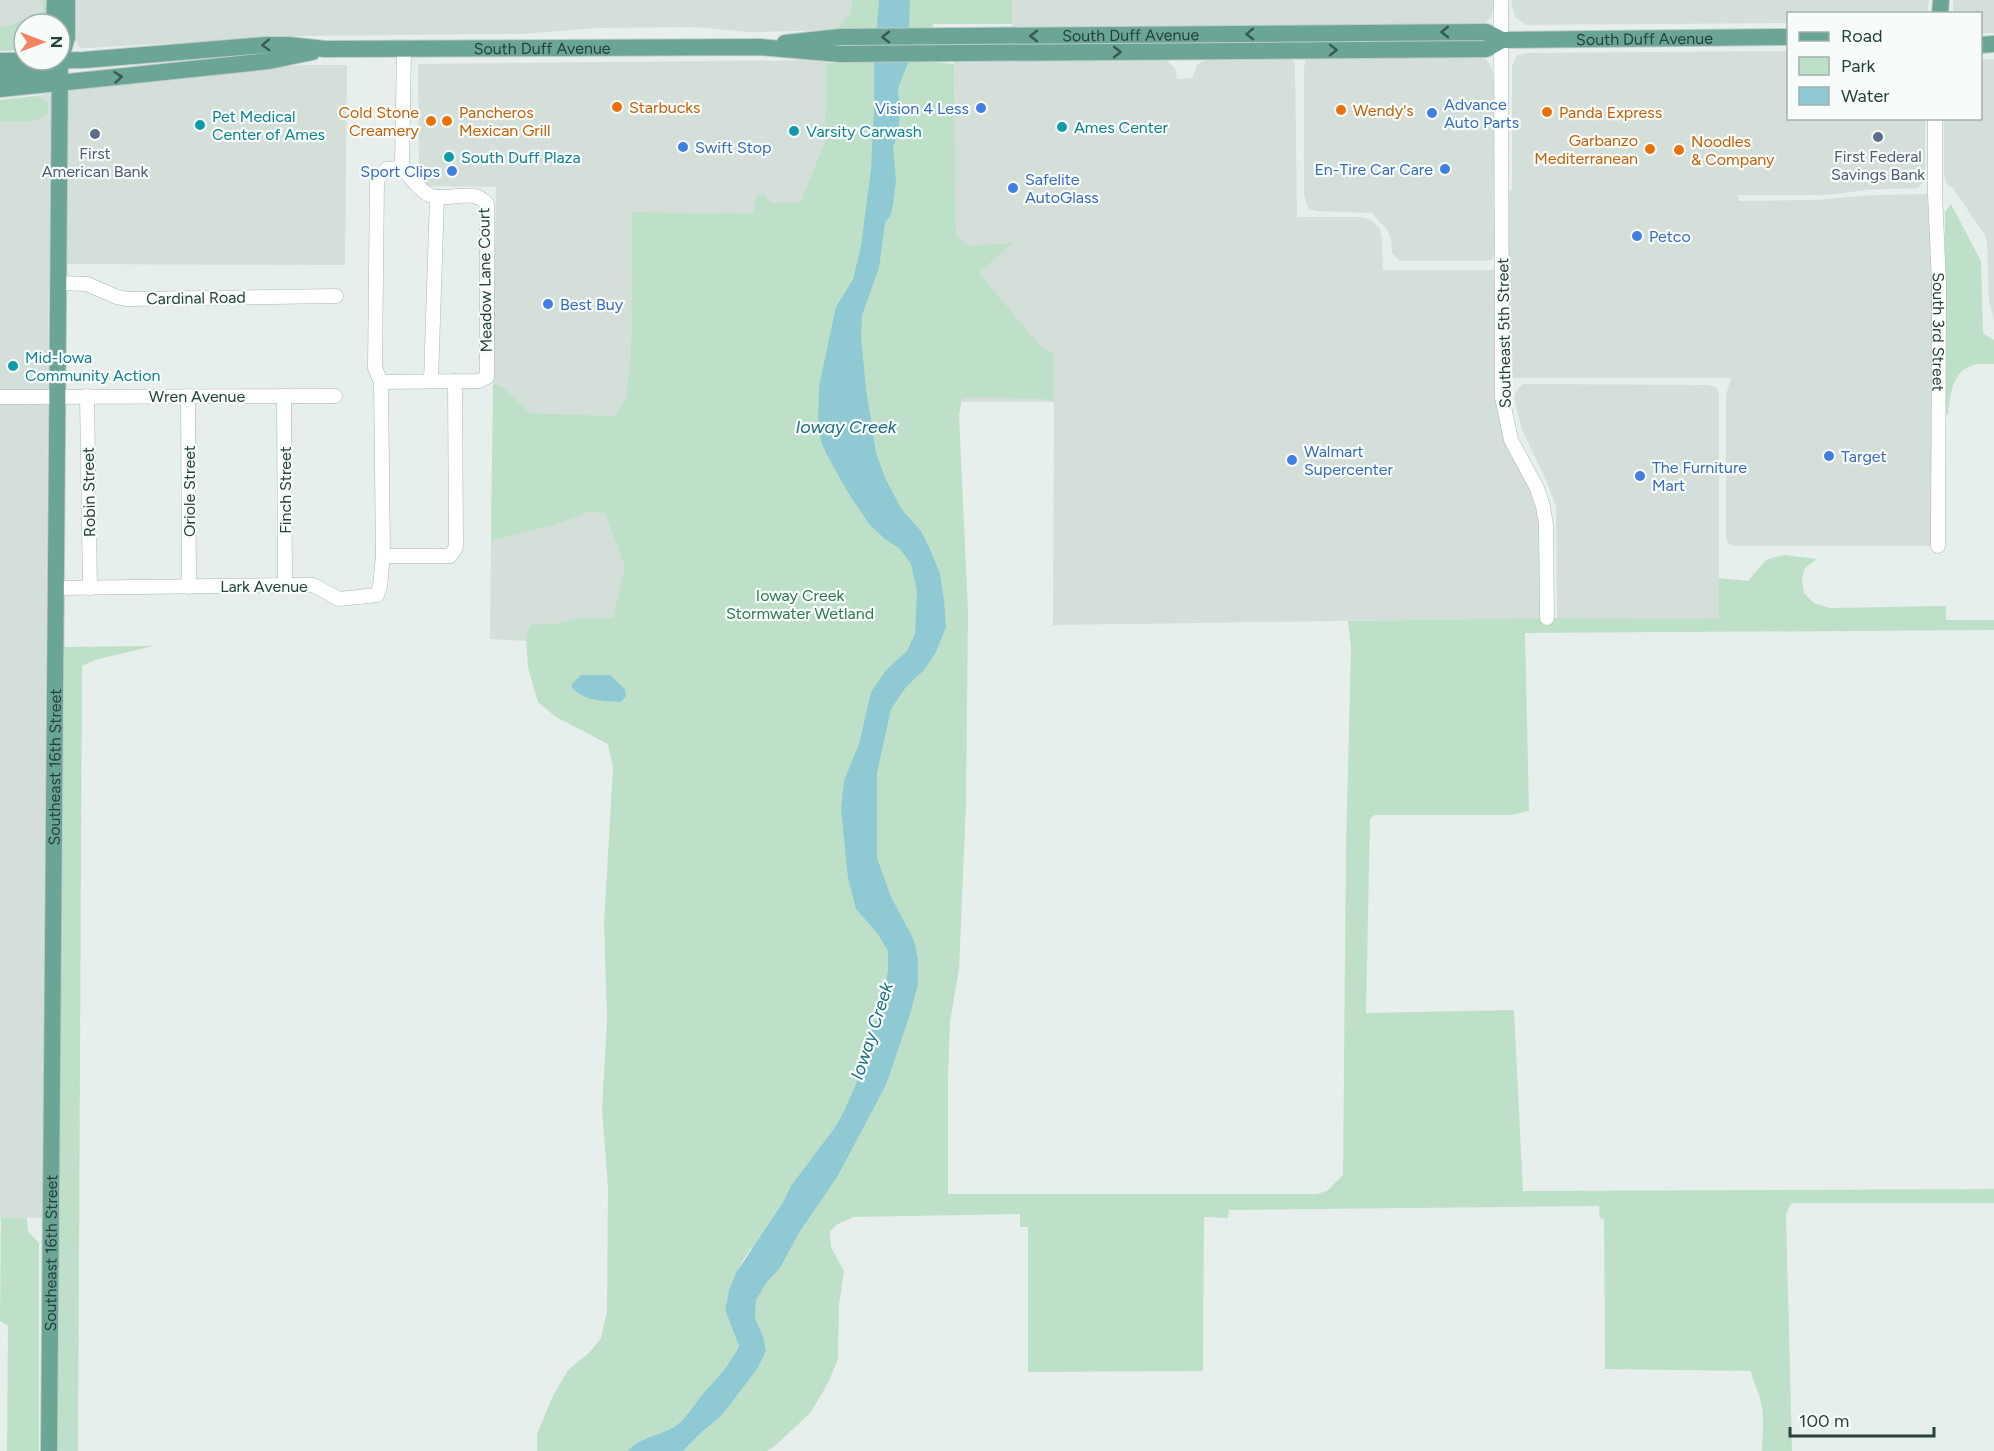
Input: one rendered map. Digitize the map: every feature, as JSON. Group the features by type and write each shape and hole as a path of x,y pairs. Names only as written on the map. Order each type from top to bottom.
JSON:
{"main road":[{"name":"South Duff Avenue","path":"760,47 840,37 1486,32 1502,40 1787,37"},
{"name":"South Duff Avenue","path":"72,59 266,45 325,49 760,47 840,54 933,54 1486,49 1502,40"},
{"name":"South Duff Avenue","path":"0,89 268,61 325,49"},
{"path":"0,77 38,72"},
{"name":"Southeast 16th Street","path":"49,1451 60,72"}],"street":[{"name":"Southeast 5th Street","path":"1502,0 1502,397 1511,440 1536,488 1543,507 1546,525 1547,618"},
{"path":"404,49 402,168 428,194 437,197 431,381"},
{"name":"South 3rd Street","path":"1935,120 1939,284 1938,546"},
{"path":"402,168 387,169 377,179 375,368 381,382 383,556 450,556 456,547 455,381"},
{"name":"Meadow Lane Court","path":"381,382 479,381 486,377 487,204 483,199 475,196 437,197"},
{"name":"Cardinal Road","path":"59,283 87,284 117,297 128,299 336,296"},
{"name":"Robin Street","path":"87,396 90,588"},
{"name":"Oriole Street","path":"188,396 189,587"},
{"name":"Finch Street","path":"284,396 285,585"},
{"name":"Wren Avenue","path":"0,397 335,396"},
{"name":"Lark Avenue","path":"57,588 313,585 339,599 376,595 380,586 383,556"}],"shaded area":[{"path":"0,0 43,0 43,11 12,12 12,24 0,27"},
{"path":"73,0 852,0 852,11 850,18 840,30 748,32 694,27 598,28 521,34 299,36 80,48 75,40"},
{"path":"1012,0 1493,0 1493,9 1491,18 1479,27 1012,31"},
{"path":"1511,0 1929,0 1927,12 1787,12 1787,23 1526,25 1515,17"},
{"path":"1953,0 1994,0 1994,33 1982,33 1982,12 1953,12"},
{"path":"1787,51 1787,120 1925,120 1925,180 1917,188 1865,190 1827,195 1738,195 1739,201 1935,194 1938,546 1733,546 1727,542 1726,395 1731,378 1502,378 1506,419 1536,488 1547,618 1053,625 1054,402 961,402 954,59 1165,59 1175,68 1177,79 1192,78 1197,65 1210,57 1291,57 1295,64 1297,217 1360,217 1371,220 1380,229 1383,270 1501,270 1502,191 1512,190 1512,66 1517,55 1529,53"},
{"path":"1310,56 1484,57 1487,60 1492,68 1494,80 1495,251 1492,260 1400,261 1392,253 1388,231 1372,213 1316,211 1308,208 1304,195 1304,68 1306,59"},
{"path":"1982,59 1994,59 1994,321 1989,301 1985,235 1952,187 1947,185 1944,175 1944,120 1982,120"},
{"path":"826,60 825,141 800,203 771,203 754,213 632,212 631,353 626,399 614,416 530,413 504,388 493,382 496,187 419,186 418,64"},
{"path":"347,65 345,265 49,264 42,1218 1,1217 0,1223 0,121 31,121 40,97 34,96 87,86 243,69"},
{"path":"1523,384 1709,385 1717,388 1719,396 1719,619 1557,618 1556,507 1547,482 1522,430 1514,398 1517,390"},
{"path":"593,511 605,514 625,567 614,618 579,618 554,624 531,624 526,641 490,639 491,541 554,525"}],"green space":[{"path":"43,0 47,0 47,12 41,12 43,11"},
{"name":"Ioway Creek Stormwater Wetland","path":"852,0 1012,0 1012,24 933,24 933,62 954,64 956,234 967,246 1013,243 979,273 1043,349 1054,353 1054,402 1043,399 962,398 959,416 968,611 966,803 959,969 950,1022 948,1194 1317,1194 1327,1191 1343,1175 1346,848 1351,647 1348,621 1547,618 1719,619 1719,578 1748,581 1766,560 1784,555 1817,559 1805,568 1802,578 1804,593 1814,603 1830,608 1946,606 1946,620 1994,620 1994,630 1525,633 1529,811 1511,815 1375,815 1370,819 1366,1013 1514,1010 1523,1191 1994,1189 1994,1203 1792,1203 1786,1214 1792,1451 1762,1451 1762,1409 1751,1371 1605,1369 1604,1219 1600,1218 1599,1206 1229,1210 1228,1218 1204,1217 1203,1371 1028,1372 1028,1227 1020,1227 1020,1214 853,1217 836,1225 830,1232 831,1247 844,1271 839,1305 838,1359 828,1383 811,1412 767,1451 683,1451 722,1415 763,1336 755,1318 756,1300 767,1282 780,1268 799,1233 818,1205 750,1250 742,1262 729,1290 725,1310 739,1346 722,1372 678,1424 638,1443 628,1451 537,1451 537,1434 552,1398 568,1370 589,1353 601,1338 607,1311 608,1187 602,1110 607,1019 604,923 613,768 608,744 556,717 538,702 528,668 526,636 531,624 554,624 579,618 613,618 625,567 605,514 593,511 554,525 491,541 493,382 504,388 530,413 614,416 626,399 631,352 632,212 753,213 757,195 765,194 771,203 800,203 825,141 826,63 840,63 840,25 851,14"},
{"path":"12,24 12,50 0,51 0,27"},
{"path":"40,97 48,104 48,113 43,117 26,121 0,121 0,100"},
{"path":"1951,204 1981,261 1983,334 1994,340 1994,364 1974,365 1961,373 1954,385 1948,414 1945,415 1945,212"},
{"path":"153,646 95,660 82,666 78,1451 57,1451 64,647"},
{"path":"1,1217 27,1218 28,1231 39,1243 39,1451 7,1451 8,1326 0,1321"}],"water":[{"name":"Ioway Creek","path":"879,0 910,0 908,63 898,88 900,114 898,135 893,147 896,181 893,205 885,223 879,268 862,315 861,336 866,389 876,453 886,480 902,510 921,531 940,574 946,627 935,654 924,670 906,687 891,709 877,773 877,858 891,897 914,940 918,959 918,984 886,1085 837,1177 799,1233 780,1268 767,1282 756,1300 755,1318 763,1336 766,1351 757,1369 722,1415 683,1451 628,1451 638,1443 678,1424 722,1372 739,1346 725,1310 729,1290 736,1273 782,1204 791,1186 836,1126 856,1084 870,1035 883,1002 888,970 888,951 878,934 856,909 848,878 841,809 844,781 859,744 871,692 886,670 907,651 915,634 917,591 911,564 900,549 869,524 847,491 827,455 818,425 819,387 836,307 853,279 861,246 871,169 874,63"},
{"path":"581,675 610,675 625,689 626,696 621,702 594,700 582,696 572,688 572,684"}],"place":[{"name":"Starbucks","path":"617,107"},
{"name":"Vision 4 Less","path":"981,108"},
{"name":"Wendy's","path":"1341,110"},
{"name":"Panda Express","path":"1547,112"},
{"name":"Advance Auto Parts","path":"1432,113"},
{"name":"Cold Stone Creamery","path":"431,121"},
{"name":"Pancheros Mexican Grill","path":"447,121"},
{"name":"Pet Medical Center of Ames","path":"200,125"},
{"name":"Ames Center","path":"1062,127"},
{"name":"Varsity Carwash","path":"794,131"},
{"name":"First American Bank","path":"95,134"},
{"name":"First Federal Savings Bank","path":"1878,137"},
{"name":"Swift Stop","path":"683,147"},
{"name":"Garbanzo Mediterranean","path":"1650,149"},
{"name":"Noodles & Company","path":"1679,150"},
{"name":"South Duff Plaza","path":"449,157"},
{"name":"En-Tire Car Care","path":"1445,169"},
{"name":"Sport Clips","path":"452,171"},
{"name":"Safelite AutoGlass","path":"1013,188"},
{"name":"Petco","path":"1637,236"},
{"name":"Best Buy","path":"548,304"},
{"name":"Mid-Iowa Community Action","path":"13,366"},
{"name":"Target","path":"1829,456"},
{"name":"Walmart Supercenter","path":"1292,460"},
{"name":"The Furniture Mart","path":"1640,476"}]}
